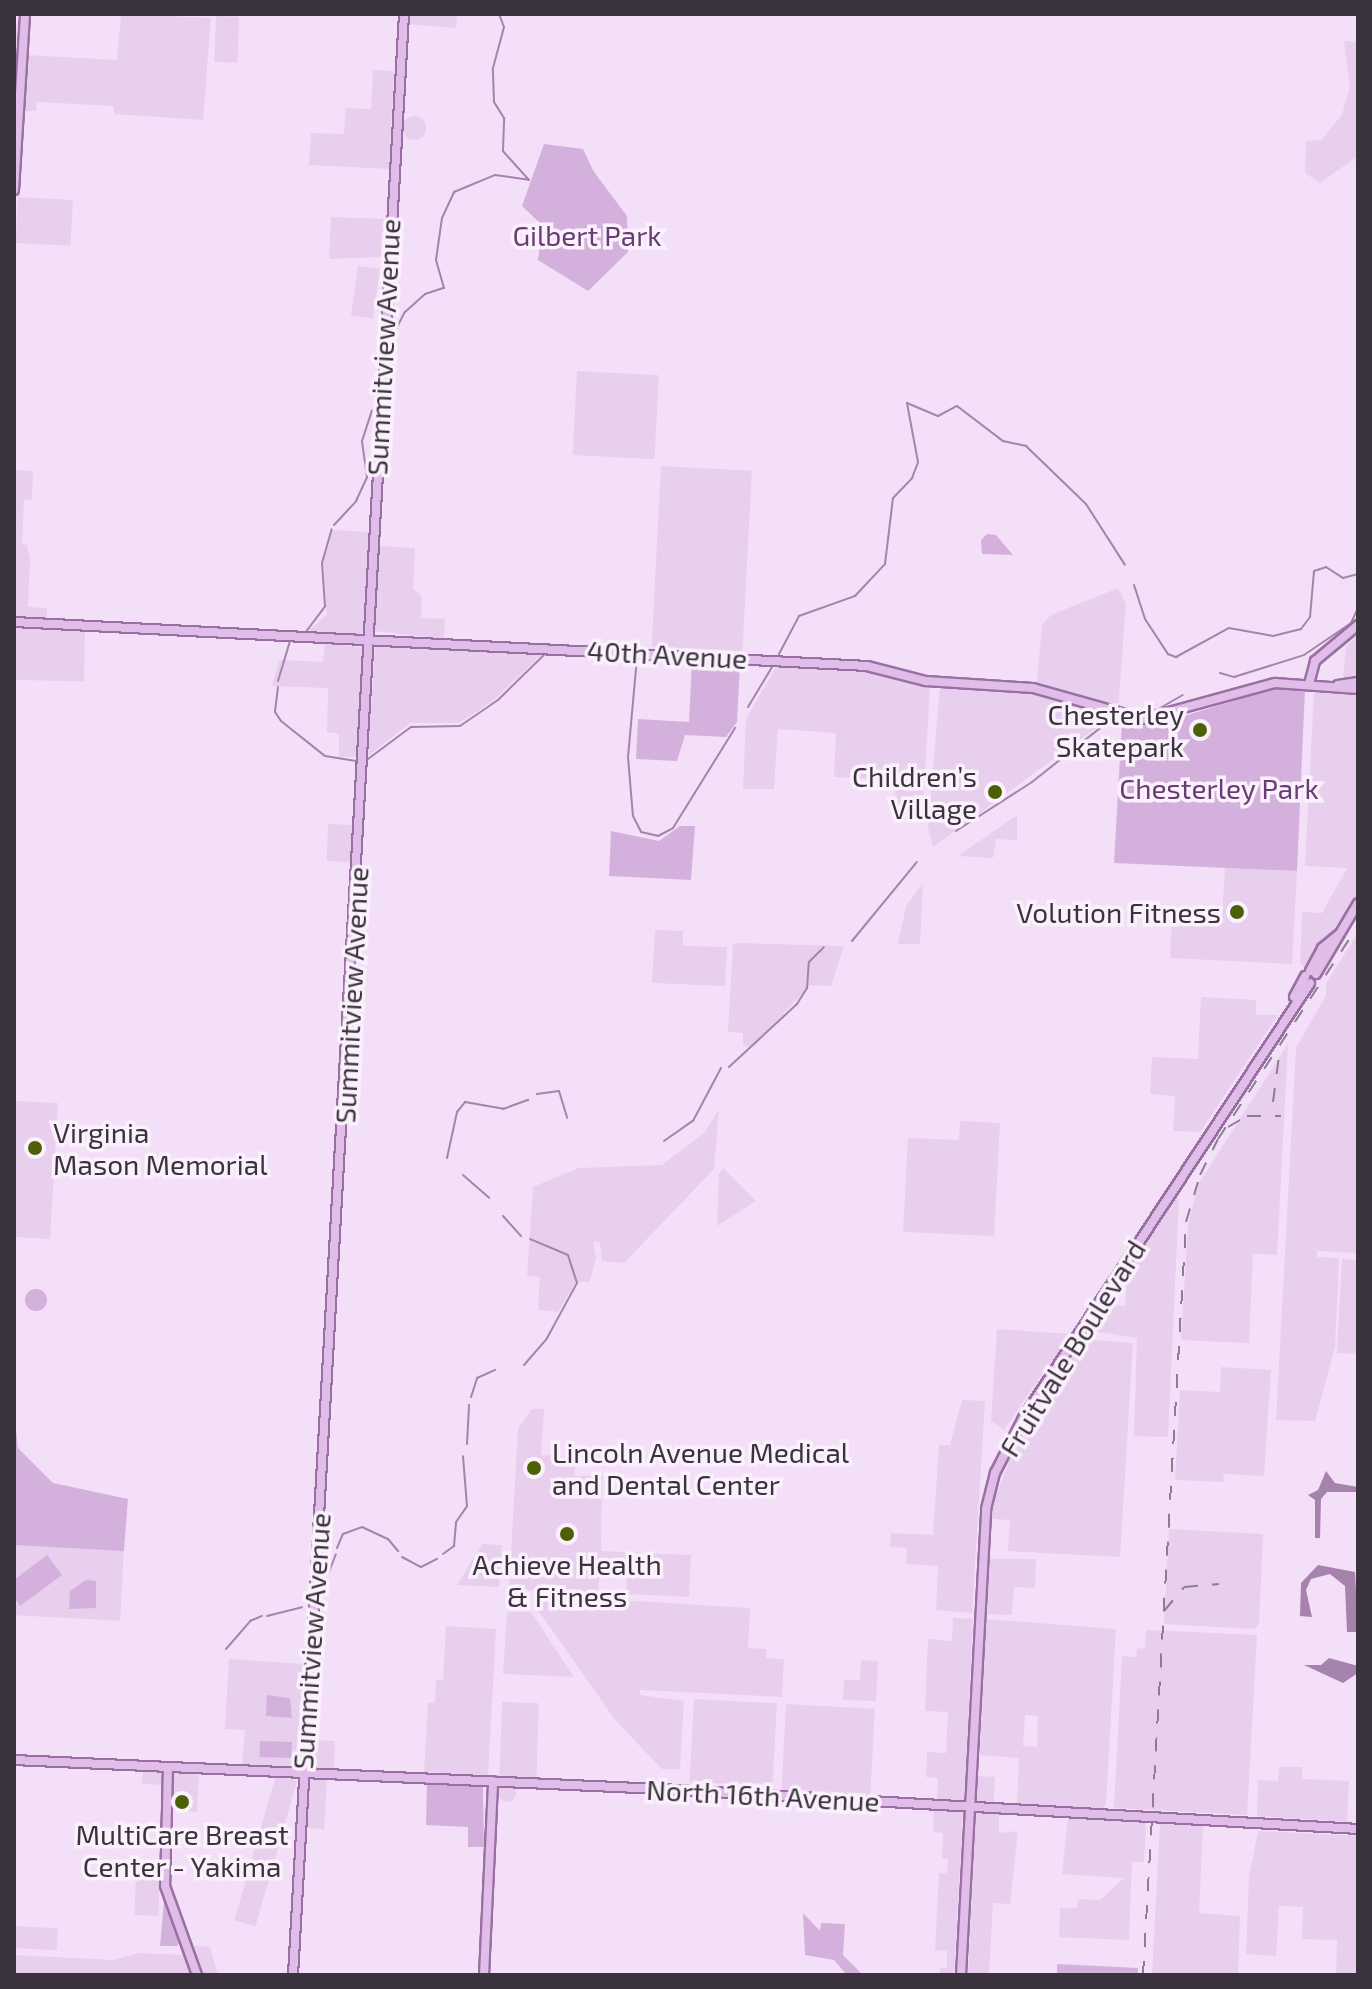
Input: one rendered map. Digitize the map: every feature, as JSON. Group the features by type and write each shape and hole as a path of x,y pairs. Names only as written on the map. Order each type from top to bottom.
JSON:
{"main road":[{"path":"14,190 25,14"},
{"name":"Summitview Avenue","path":"293,1975 302,1773 354,951 368,639 404,14"},
{"name":"40th Avenue","path":"14,622 867,666 926,681 1033,688 1143,719 1162,718 1257,686 1337,685"},
{"path":"1309,684 1315,661 1358,625"},
{"path":"1337,685 1358,682"},
{"path":"1337,685 1358,689"},
{"name":"Fruitvale Boulevard","path":"961,1975 986,1511 995,1473 1023,1418 1268,1043 1310,976 1322,948 1343,931 1358,903"},
{"name":"North 16th Avenue","path":"14,1760 493,1781 1358,1829"},
{"path":"168,1767 165,1886 197,1975"},
{"path":"484,1975 493,1781"}],"shaded area":[{"path":"121,14 211,18 203,120 114,114 114,106 37,102 36,111 23,111 26,55 117,60"},
{"path":"409,14 457,14 456,28 408,24"},
{"path":"216,16 239,17 237,63 214,62"},
{"path":"14,25 19,25 14,136"},
{"path":"1344,41 1358,42 1358,156 1320,183 1305,173 1306,141 1321,140 1342,115 1350,86"},
{"path":"373,70 394,71 389,169 309,165 311,133 344,134 346,108 371,109"},
{"path":"414,116 422,120 426,128 422,136 414,140 406,136 402,128 406,120"},
{"path":"18,197 73,200 71,246 16,243"},
{"path":"331,217 385,219 381,257 329,259"},
{"path":"358,266 380,269 373,319 351,316"},
{"path":"577,371 659,375 654,459 573,455"},
{"path":"661,466 752,471 742,652 652,647"},
{"path":"14,470 33,471 32,500 24,500 22,544 27,545 30,560 28,607 47,608 47,620 14,618"},
{"path":"333,530 369,532 365,631 359,635 305,634 327,614 323,563"},
{"path":"378,546 415,548 413,588 422,597 421,618 445,619 444,639 374,631"},
{"path":"1118,588 1126,604 1118,710 1037,682 1042,625 1051,615"},
{"path":"14,627 85,628 84,681 14,680"},
{"path":"1358,634 1358,680 1343,680 1346,647"},
{"path":"325,642 363,648 359,757 339,757 339,734 327,732 328,688 272,686 279,660 323,662"},
{"path":"375,645 543,653 494,700 459,723 410,723 368,756"},
{"path":"776,667 871,672 930,689 922,816 894,814 896,780 834,777 836,733 778,729 774,789 743,789 746,719"},
{"path":"940,687 1041,694 1110,718 933,847 928,827"},
{"path":"1314,692 1358,695 1358,894 1306,969 1300,963 1302,912 1322,913 1347,868 1305,866"},
{"path":"1017,815 1017,840 996,839 993,858 958,856"},
{"path":"328,824 355,825 354,862 327,861"},
{"path":"1225,868 1297,871 1292,964 1170,958 1172,914 1222,916"},
{"path":"923,883 920,944 898,944 906,906"},
{"path":"655,930 683,931 683,946 727,947 725,986 652,983"},
{"path":"1358,933 1358,1253 1317,1251 1317,1257 1339,1258 1335,1347 1315,1421 1276,1420 1296,1047 1326,996 1326,983"},
{"path":"733,944 844,946 831,986 810,985 753,1047 743,1046 743,1033 728,1032"},
{"path":"1201,997 1256,1000 1256,1015 1278,1015 1200,1132 1173,1131 1175,1096 1150,1094 1152,1057 1198,1059"},
{"path":"1288,1044 1277,1255 1253,1254 1249,1343 1181,1340 1188,1226 1197,1186"},
{"name":"Virginia Mason Memorial","path":"14,1101 58,1103 50,1239 14,1237"},
{"path":"719,1109 714,1169 624,1263 602,1261 600,1242 593,1241 596,1257 590,1282 576,1282 558,1312 538,1310 540,1277 527,1276 533,1187 579,1168 662,1165 704,1133"},
{"path":"960,1121 1000,1123 994,1236 903,1232 908,1138 959,1140"},
{"path":"723,1168 756,1201 717,1226 719,1174"},
{"path":"1173,1196 1179,1199 1168,1437 1134,1436 1137,1338 1087,1330 1104,1305 1125,1306 1128,1266"},
{"path":"1342,1259 1358,1260 1358,1354 1337,1353"},
{"path":"997,1329 1070,1334 1004,1430 991,1421"},
{"path":"1082,1339 1133,1343 1120,1557 1008,1551 1010,1520 991,1519 996,1495 1018,1439"},
{"path":"1221,1367 1271,1370 1264,1476 1224,1474 1223,1482 1175,1480 1180,1390 1220,1392"},
{"path":"962,1400 985,1401 972,1613 936,1610 938,1566 906,1564 907,1548 890,1547 891,1533 933,1535 939,1445 950,1445"},
{"path":"532,1409 544,1409 541,1455 575,1457 575,1476 602,1476 601,1551 691,1555 689,1597 626,1594 627,1577 600,1575 598,1594 509,1589 518,1429"},
{"path":"1326,1471 1335,1483 1358,1487 1358,1492 1327,1492 1321,1499 1320,1538 1315,1538 1315,1500 1308,1495 1318,1490"},
{"path":"1169,1529 1263,1534 1259,1624 1254,1629 1164,1624"},
{"path":"482,1544 502,1545 499,1587 457,1585"},
{"path":"14,1545 124,1551 120,1621 14,1615"},
{"path":"990,1559 1036,1559 1035,1588 1014,1587 1012,1615 985,1614"},
{"path":"1318,1565 1355,1572 1358,1632 1347,1632 1345,1586 1330,1574 1311,1579 1306,1590 1312,1617 1300,1616 1301,1583"},
{"path":"536,1595 750,1608 748,1648 766,1649 766,1658 784,1659 782,1697 640,1690 640,1695 684,1701 680,1769 662,1769 616,1721 535,1606"},
{"path":"507,1612 531,1612 574,1677 503,1674"},
{"path":"953,1618 973,1619 964,1803 937,1802 938,1778 926,1777 927,1752 946,1753 948,1712 925,1711 928,1639 952,1641"},
{"path":"985,1619 1116,1629 1106,1805 1101,1809 1017,1804 1019,1758 980,1755","holes":["1025,1715 1038,1716 1037,1747 1023,1746"]},
{"path":"446,1626 496,1629 488,1775 424,1772 428,1703 435,1703 436,1680 443,1680"},
{"path":"1146,1630 1257,1635 1247,1815 1114,1808 1122,1656 1136,1657 1137,1648 1145,1649"},
{"path":"1329,1658 1358,1666 1358,1673 1343,1683 1304,1665 1321,1665"},
{"path":"229,1659 304,1664 298,1769 242,1766 245,1730 225,1729"},
{"path":"861,1660 878,1661 876,1701 843,1700 844,1680 860,1680"},
{"path":"694,1699 777,1703 773,1786 690,1782"},
{"path":"502,1702 539,1703 536,1777 499,1776"},
{"path":"786,1704 875,1709 870,1796 781,1791"},
{"path":"309,1740 335,1741 334,1769 308,1768"},
{"path":"1279,1767 1302,1767 1302,1779 1349,1781 1347,1822 1257,1816 1258,1780 1278,1781"},
{"path":"143,1769 164,1771 165,1785 142,1784"},
{"path":"172,1772 199,1773 197,1812 170,1811"},
{"path":"276,1775 297,1781 256,1926 234,1920"},
{"path":"978,1776 995,1777 994,1803 977,1802"},
{"path":"306,1777 327,1778 324,1829 303,1828"},
{"path":"503,1784 511,1784 516,1793 514,1800 503,1802 498,1797 498,1789"},
{"path":"934,1809 963,1811 954,1975 939,1975 940,1968 947,1968 947,1951 935,1950 939,1873 947,1873 948,1859 942,1858 943,1833 933,1832"},
{"path":"976,1812 999,1813 999,1833 1018,1831 1010,1904 993,1903 989,1974 993,1975 968,1975"},
{"path":"1068,1817 1146,1821 1144,1862 1132,1862 1129,1940 1059,1937 1060,1908 1077,1908 1078,1899 1100,1900 1124,1878 1062,1874"},
{"path":"1160,1824 1203,1826 1199,1913 1240,1916 1238,1975 1152,1975"},
{"path":"1258,1831 1358,1836 1358,1975 1336,1975 1337,1940 1302,1939 1303,1907 1279,1906 1276,1956 1246,1954 1249,1877"},
{"path":"136,1873 160,1874 159,1916 135,1915"},
{"path":"14,1926 58,1928 57,1950 14,1948"},
{"path":"189,1945 210,1947 218,1975 203,1975"},
{"path":"139,1953 183,1955 191,1975 14,1975 14,1955 113,1960"}],"green space":[{"name":"Gilbert Park","path":"544,144 583,149 594,172 627,216 628,252 588,291 538,260 543,226 522,206"},
{"path":"987,534 996,535 1013,555 982,554 981,540"},
{"path":"692,661 740,665 737,722 726,737 685,735 677,761 636,759 638,719 689,722"},
{"name":"Chesterley Park","path":"1276,688 1305,689 1297,871 1114,863 1122,722 1174,719"},
{"path":"680,826 695,826 691,880 609,876 611,831 659,841"},
{"path":"36,1289 44,1292 47,1300 44,1308 36,1311 28,1308 25,1300 28,1292"},
{"path":"14,1411 18,1448 53,1483 128,1499 124,1551 14,1545"},
{"path":"47,1555 62,1575 20,1606 14,1597 14,1580"},
{"path":"86,1580 96,1581 96,1608 69,1609 70,1591"},
{"path":"267,1695 290,1698 292,1718 266,1716"},
{"path":"260,1741 292,1742 291,1758 259,1757"},
{"path":"427,1782 483,1785 484,1847 468,1847 468,1827 426,1825"},
{"path":"164,1900 179,1943 177,1946 160,1946"},
{"path":"803,1913 820,1931 821,1923 845,1924 843,1955 863,1975 847,1975 834,1960 805,1955"},
{"path":"1057,1964 1138,1968 1138,1975 1057,1975"}],"waterway":[{"path":"389,343 405,312 425,294 444,288 436,260 442,218 454,192 495,175 529,180 503,151 504,118 494,102 493,68 504,27 499,14"},
{"path":"779,654 799,616 855,596 885,564 893,498 912,478 918,462 907,403 938,416 957,406 1003,441 1026,446 1086,504 1125,565"},
{"path":"334,525 356,501 367,477 362,441 372,411"},
{"path":"305,633 325,606 322,563 332,529"},
{"path":"1134,585 1145,619 1168,654 1176,657 1229,628 1273,636 1301,629 1310,617 1314,571 1326,567 1343,578 1358,574"},
{"path":"1220,673 1234,677 1304,655 1351,623 1358,608"},
{"path":"278,681 290,641"},
{"path":"368,759 411,727 460,726 498,700 545,654"},
{"path":"637,658 628,757 633,816 641,832 658,836 673,828 735,728"},
{"path":"748,707 772,667"},
{"path":"278,687 275,712 281,721 325,756 358,761"},
{"path":"1129,710 1155,711 1183,695"},
{"path":"956,831 1032,782 1109,721"},
{"path":"852,941 917,862"},
{"path":"729,1067 797,1004 807,988 809,962 824,947"},
{"path":"664,1141 693,1121 721,1068"},
{"path":"537,1094 559,1091 567,1118"},
{"path":"447,1158 457,1112 465,1102 503,1109 528,1100"},
{"path":"463,1175 489,1198"},
{"path":"503,1216 521,1236"},
{"path":"524,1365 546,1340 577,1283 568,1255 530,1239"},
{"path":"471,1397 477,1378 495,1370"},
{"path":"467,1444 469,1405"},
{"path":"443,1554 454,1546 456,1522 467,1506 463,1456"},
{"path":"337,1548 343,1534 362,1527 388,1539 398,1551"},
{"path":"329,1572 336,1554"},
{"path":"402,1557 421,1567 437,1559"},
{"path":"267,1616 302,1607"},
{"path":"226,1649 250,1621 262,1616"}],"railway":[{"path":"1143,1975 1186,1222 1200,1175 1218,1139 1358,926"},
{"path":"1273,1102 1279,1056"},
{"path":"1228,1127 1247,1116 1281,1116"},
{"path":"1164,1611 1184,1587 1219,1584"}],"place":[{"name":"Chesterley Skatepark","path":"1200,730"},
{"name":"Children’s Village","path":"995,792"},
{"name":"Volution Fitness","path":"1237,912"},
{"name":"Virginia Mason Memorial","path":"35,1148"},
{"name":"Lincoln Avenue Medical and Dental Center","path":"534,1468"},
{"name":"Achieve Health & Fitness","path":"567,1534"},
{"name":"MultiCare Breast Center - Yakima","path":"182,1802"}]}
